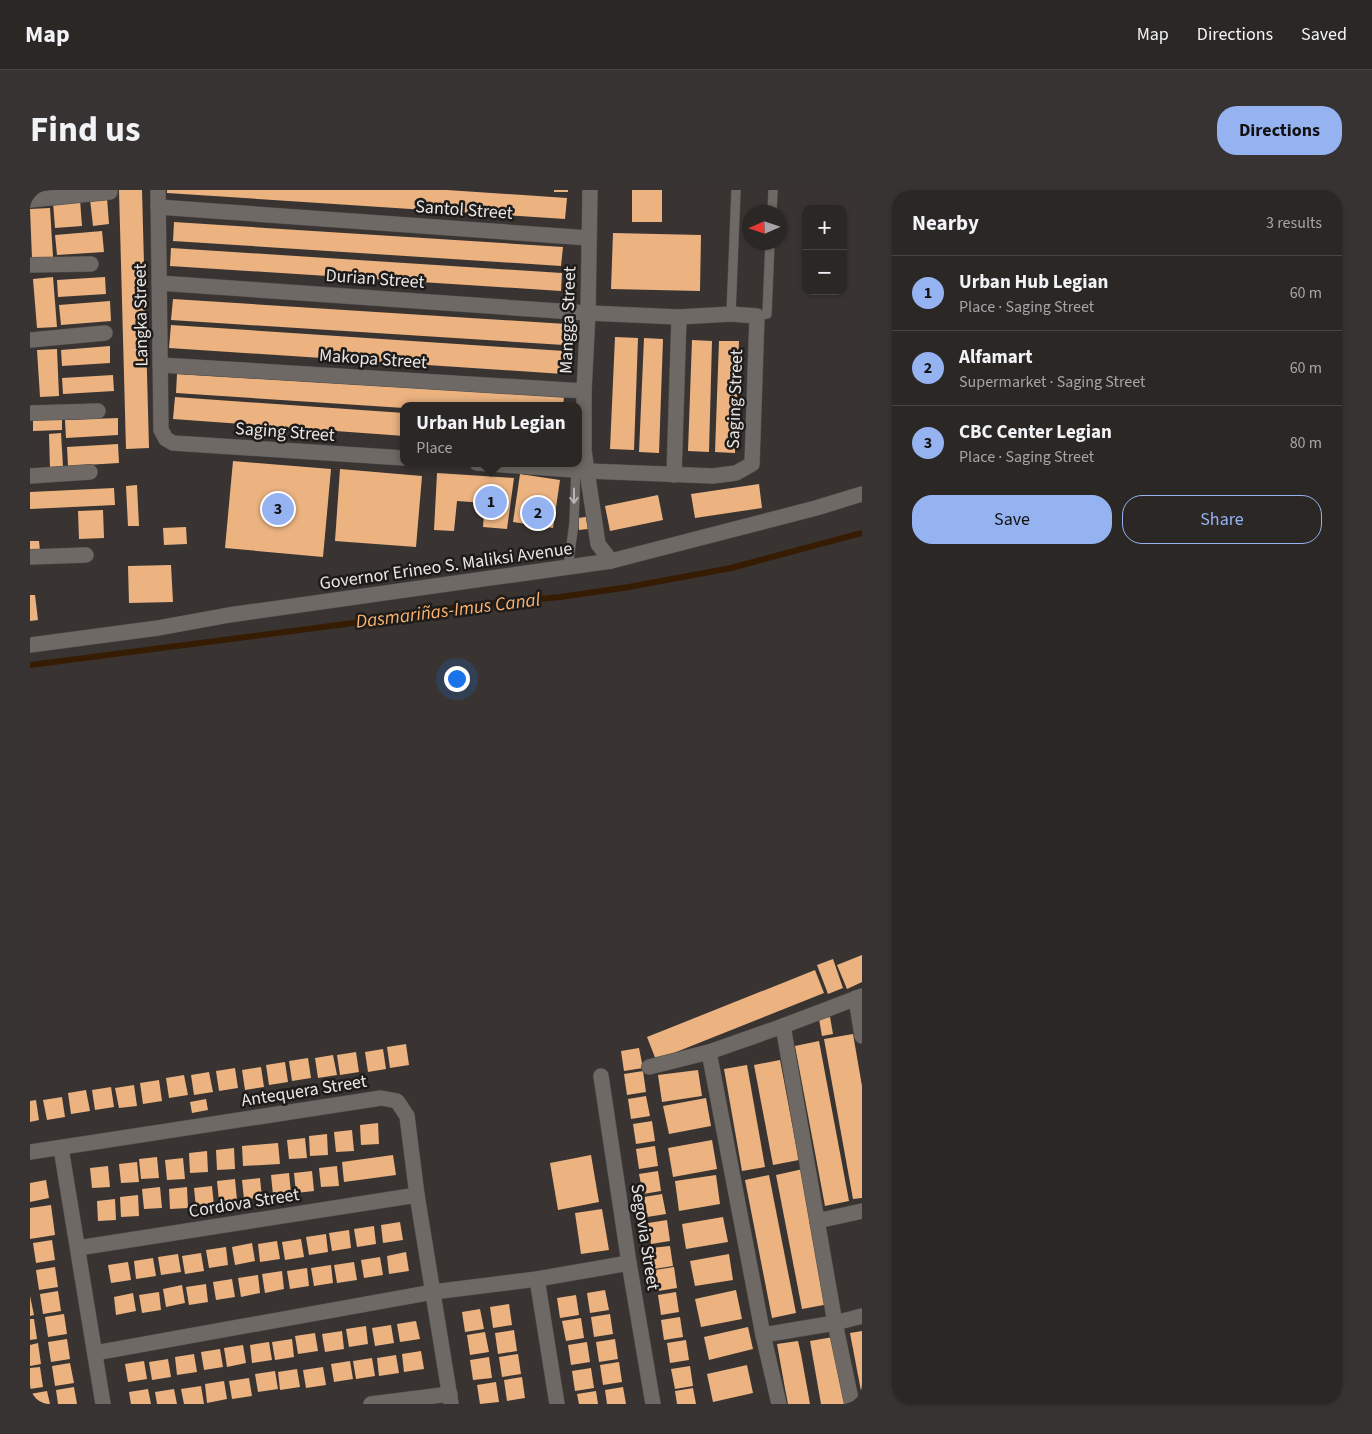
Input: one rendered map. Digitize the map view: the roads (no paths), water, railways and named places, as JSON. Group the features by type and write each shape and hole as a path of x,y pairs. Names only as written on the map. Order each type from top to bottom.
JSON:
{"street":[{"name":"Langka Street","path":"158,190 161,430 166,439"},
{"name":"Mangga Street","path":"582,440 588,313 590,190"},
{"path":"30,200 110,192"},
{"name":"Santol Street","path":"158,207 589,238"},
{"path":"30,265 90,264"},
{"name":"Durian Street","path":"159,283 588,313"},
{"path":"588,313 680,317 731,314 757,316"},
{"name":"Saging Street","path":"582,464 674,475 713,476 736,474 752,464 757,316"},
{"path":"674,475 680,317"},
{"path":"30,340 105,333"},
{"name":"Makopa Street","path":"160,365 584,391"},
{"path":"30,413 98,411"},
{"name":"Saging Street","path":"166,439 173,443 400,458"},
{"name":"Mangga Street","path":"582,467 598,544 611,561"},
{"path":"30,476 90,472"},
{"name":"Governor Erineo S. Maliksi Avenue","path":"30,645 611,561 862,494"},
{"path":"30,557 86,555"},
{"path":"649,1067 709,1052 859,997 862,1036"},
{"path":"783,1026 835,1323 852,1404"},
{"path":"709,1052 779,1404"},
{"name":"Segovia Street","path":"602,1076 629,1263 653,1404"},
{"name":"Antequera Street","path":"30,1152 381,1098 397,1101 407,1116 417,1195 451,1399"},
{"path":"61,1148 103,1404"},
{"name":"Cordova Street","path":"78,1248 417,1195"},
{"path":"817,1221 862,1211"},
{"path":"95,1353 433,1292 537,1279 629,1263"},
{"path":"537,1279 558,1404"},
{"path":"764,1335 835,1323 862,1316"},
{"path":"371,1404 451,1399"}],"lane":[{"path":"731,314 736,190"},
{"path":"772,205 773,190"},
{"path":"757,316 767,314 770,250"},
{"name":"Mangga Street","path":"568,568 581,467"}],"waterway":[{"name":"Dasmariñas-Imus Canal","path":"30,665 369,621 465,606 560,597 629,587 731,568 862,533"}],"place":[{"name":"Urban Hub Legian","path":"491,502"},
{"name":"CBC Center Legian","path":"278,509"},
{"name":"Alfamart","path":"538,513"}]}
